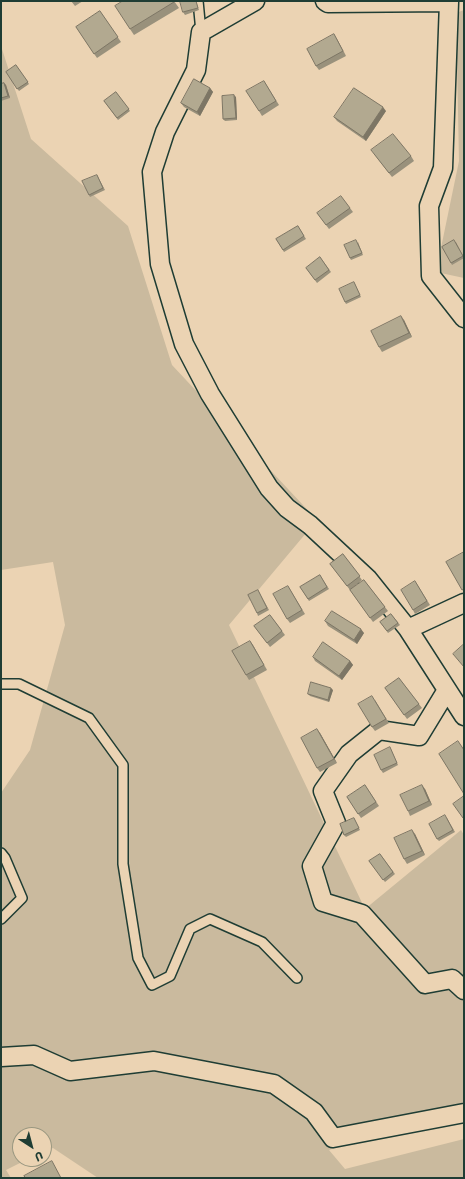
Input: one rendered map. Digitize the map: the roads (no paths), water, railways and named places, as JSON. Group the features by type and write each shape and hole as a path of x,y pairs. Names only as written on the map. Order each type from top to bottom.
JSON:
{"street":[{"path":"255,1 201,32 196,70 165,132 152,172 160,264 184,344 210,394 269,488 286,508 310,525 368,579 408,629 464,716"},
{"path":"324,1 328,3 450,2 443,168 429,206 431,276 464,318"},
{"path":"408,629 464,603"},
{"path":"446,690 419,736 379,730 349,754 323,790 336,823 312,866 323,902 362,914 425,984 452,979 464,990"},
{"path":"1,1057 34,1055 70,1071 154,1061 274,1084 314,1112 333,1138 464,1113"}],"lane":[{"path":"198,1 201,32"},
{"path":"1,684 19,684 89,718 123,765 123,864 138,958 152,985 170,976 190,929 210,919 262,942 297,978"},
{"path":"1,853 5,858 22,898 1,920"}]}
